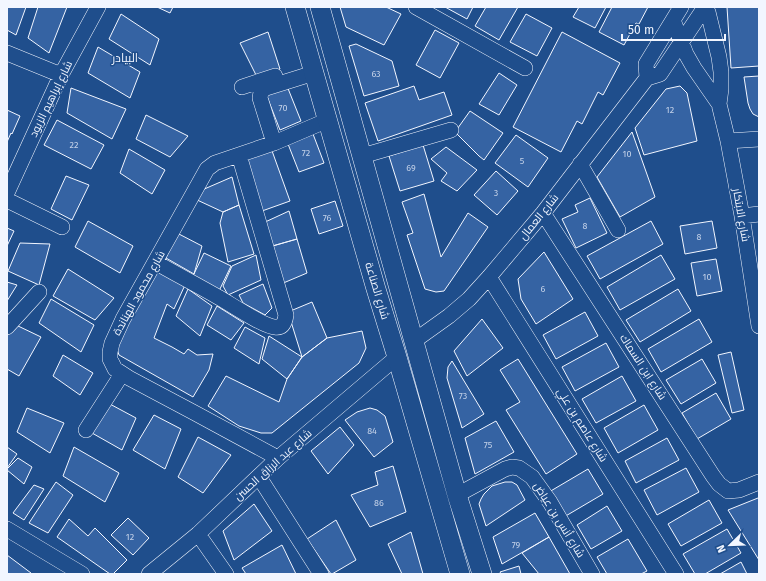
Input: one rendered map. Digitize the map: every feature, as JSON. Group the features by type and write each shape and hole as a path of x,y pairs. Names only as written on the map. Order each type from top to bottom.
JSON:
{"main road":[{"name":"شارع الصناعة","path":"295,7 460,574"},
{"name":"شارع الصناعة","path":"320,7 457,495 482,574"}],"street":[{"name":"شارع إبراهيم الزيود","path":"7,193 61,75 98,7"},
{"path":"416,7 525,68"},
{"path":"647,78 646,64 681,7"},
{"name":"شارع الابتكار","path":"705,7 708,12 719,57 721,72 719,104 742,216 759,326"},
{"name":"شارع العمال","path":"414,341 449,316 469,299 489,277 543,213 647,78 660,74 705,7"},
{"name":"شارع الابتكار","path":"673,20 694,68 719,104"},
{"path":"7,53 61,75"},
{"path":"242,87 312,69"},
{"path":"274,143 260,98 262,92 266,88 312,69"},
{"path":"156,262 262,323 273,327 282,325 285,322 286,315 239,155 274,143 328,120"},
{"path":"362,156 451,130"},
{"path":"728,142 759,140"},
{"name":"شارع محمود الهناندة","path":"239,155 215,163 207,169 123,319 112,343 110,359 115,369 122,374 278,458"},
{"path":"580,164 618,230"},
{"path":"7,200 62,227"},
{"name":"شارع ابن السماك","path":"543,213 719,484 728,491 739,490 759,482"},
{"path":"742,216 759,214"},
{"name":"شارع عاصم بن علي","path":"489,277 676,574"},
{"path":"7,327 39,292"},
{"name":"شارع عبد الرزاق الحسن","path":"149,574 198,534 278,458 397,358"},
{"path":"86,430 122,374"},
{"name":"شارع أنس بن عياض","path":"457,495 505,469 512,467 519,468 532,477 550,502 592,574"},
{"path":"259,477 321,574"},
{"path":"7,529 82,574"},
{"path":"198,534 226,574"}],"building":[{"path":"7,7 26,7 16,35 7,30"},
{"path":"38,7 67,7 49,53 28,38"},
{"path":"157,7 173,7 170,13"},
{"path":"340,7 386,7 401,14 384,45 346,27"},
{"path":"445,7 473,7 467,19"},
{"path":"486,7 518,7 499,40 475,26"},
{"path":"579,7 606,7 595,28 573,17"},
{"path":"612,7 648,7 639,24 636,23 624,45 599,32"},
{"path":"727,7 759,7 759,66 731,68"},
{"path":"121,14 159,39 150,65 109,39"},
{"path":"526,14 552,28 537,56 510,42"},
{"path":"435,30 459,43 440,78 416,65"},
{"path":"268,32 280,69 257,77 240,43"},
{"path":"562,32 620,63 603,95 598,92 582,124 577,121 561,152 513,127"},
{"path":"356,44 392,61 399,86 364,96 349,46"},
{"path":"98,47 140,72 130,98 88,73"},
{"path":"499,73 517,85 499,115 479,104"},
{"path":"759,76 759,117 753,114 750,109 744,77"},
{"path":"287,86 301,121 280,130 266,94"},
{"path":"414,86 419,100 444,92 452,115 378,141 365,103"},
{"path":"680,86 687,93 697,141 644,155 635,128 666,89"},
{"path":"71,88 126,109 112,139 67,113"},
{"path":"7,110 20,116 7,142"},
{"path":"470,111 503,133 484,160 455,132"},
{"path":"146,115 188,136 170,157 136,139"},
{"path":"57,120 104,145 91,169 44,145"},
{"path":"632,132 655,197 620,217 597,177"},
{"path":"313,134 324,163 299,172 288,144"},
{"path":"516,135 548,158 528,187 495,163"},
{"path":"423,145 434,181 400,191 389,156"},
{"path":"446,147 477,170 457,191 441,181 447,173 431,159"},
{"path":"271,148 290,201 262,211 243,158"},
{"path":"129,149 165,170 152,194 120,173"},
{"path":"496,171 518,191 497,215 474,195"},
{"path":"66,176 89,185 72,220 51,209"},
{"path":"232,177 239,205 223,212 195,199 202,190"},
{"path":"424,194 441,257 468,213 488,227 444,291 436,292 425,289 407,235 413,233 402,202"},
{"path":"590,198 607,233 576,248 562,219 578,212 575,205"},
{"path":"335,201 343,226 319,234 311,209"},
{"path":"239,205 254,254 228,262 220,223 223,212"},
{"path":"289,211 297,239 269,247 263,223"},
{"path":"88,221 133,246 120,273 75,247"},
{"path":"651,221 663,244 600,279 587,256"},
{"path":"712,221 717,248 685,254 680,226"},
{"path":"7,228 14,231 7,246"},
{"path":"177,233 202,246 194,274 166,258"},
{"path":"297,239 307,273 281,284 269,247"},
{"path":"20,243 50,244 39,285 8,271"},
{"path":"544,252 573,299 536,324 521,299 518,279"},
{"path":"204,253 231,266 219,291 192,278"},
{"path":"256,255 261,280 228,295 223,286 232,266"},
{"path":"661,255 675,279 620,310 607,287"},
{"path":"716,259 722,291 697,296 691,263"},
{"path":"68,269 114,298 95,320 53,296"},
{"path":"156,271 185,285 174,309 167,304 154,338 184,354 188,349 197,355 213,354 209,370 193,397 119,355 116,346"},
{"path":"7,282 17,285 7,301"},
{"path":"263,284 272,308 265,315 243,303 239,295"},
{"path":"188,289 212,306 200,336 176,316"},
{"path":"678,289 691,311 640,342 626,320"},
{"path":"51,299 94,325 81,352 39,323"},
{"path":"312,302 327,338 302,357 288,312"},
{"path":"217,306 244,323 231,340 207,325"},
{"path":"585,312 598,336 556,359 543,335"},
{"path":"482,319 503,348 467,376 454,351"},
{"path":"699,319 712,342 661,372 648,349"},
{"path":"16,325 41,337 19,376 7,369 7,336"},
{"path":"245,327 265,338 259,364 234,348"},
{"path":"362,331 366,348 359,363 272,433 261,433 239,426 208,406 226,376 279,402 287,379 302,357 327,338"},
{"path":"269,336 302,357 287,379 262,359"},
{"path":"606,343 619,367 575,391 562,367"},
{"path":"731,352 744,410 732,413 718,355"},
{"path":"63,355 93,373 80,395 53,376"},
{"path":"518,359 577,454 546,474 506,410 520,402 500,370"},
{"path":"702,359 716,383 681,404 666,380"},
{"path":"452,361 484,414 462,428 447,378 448,367"},
{"path":"622,376 636,401 596,423 582,399"},
{"path":"716,393 731,419 697,439 682,413"},
{"path":"108,403 136,418 122,450 92,433"},
{"path":"644,405 658,430 618,453 604,428"},
{"path":"27,408 64,423 50,453 17,432"},
{"path":"370,408 377,410 385,416 393,442 374,457 345,420 357,412"},
{"path":"154,415 181,429 165,469 133,450"},
{"path":"496,421 514,452 475,474 465,438"},
{"path":"340,427 354,445 328,474 311,451"},
{"path":"198,437 231,455 203,493 178,477"},
{"path":"667,438 679,460 636,483 625,461"},
{"path":"7,447 17,454 7,468"},
{"path":"74,447 119,473 105,502 63,476"},
{"path":"18,458 32,467 24,484 7,470"},
{"path":"393,466 406,512 370,527 351,495 378,485 375,472"},
{"path":"686,468 699,492 657,515 644,490"},
{"path":"588,469 603,494 564,517 549,492"},
{"path":"56,482 73,495 48,533 29,523"},
{"path":"505,482 512,482 517,485 525,500 486,526 479,504 481,499 492,486"},
{"path":"34,485 44,489 24,520 13,513"},
{"path":"758,498 759,499 759,560 728,510"},
{"path":"709,500 722,523 681,546 668,524"},
{"path":"254,504 272,531 234,560 223,531"},
{"path":"607,506 622,531 591,549 577,525"},
{"path":"535,513 549,537 502,564 493,537"},
{"path":"128,518 149,538 133,555 111,535"},
{"path":"69,519 88,536 95,528 127,560 113,574 110,574 57,537"},
{"path":"336,520 356,560 331,574 307,539"},
{"path":"727,529 741,553 705,574 695,574 683,554"},
{"path":"411,532 423,574 402,574 388,544"},
{"path":"549,537 570,574 539,574 522,553"},
{"path":"628,539 647,571 641,574 607,574 597,557"},
{"path":"282,545 296,574 246,574 242,568"},
{"path":"7,555 31,573 7,574"},
{"path":"741,562 747,574 720,574"},
{"path":"519,566 521,574 501,574 500,572"}],"district":[{"name":"البيادر","path":"125,58"}]}
